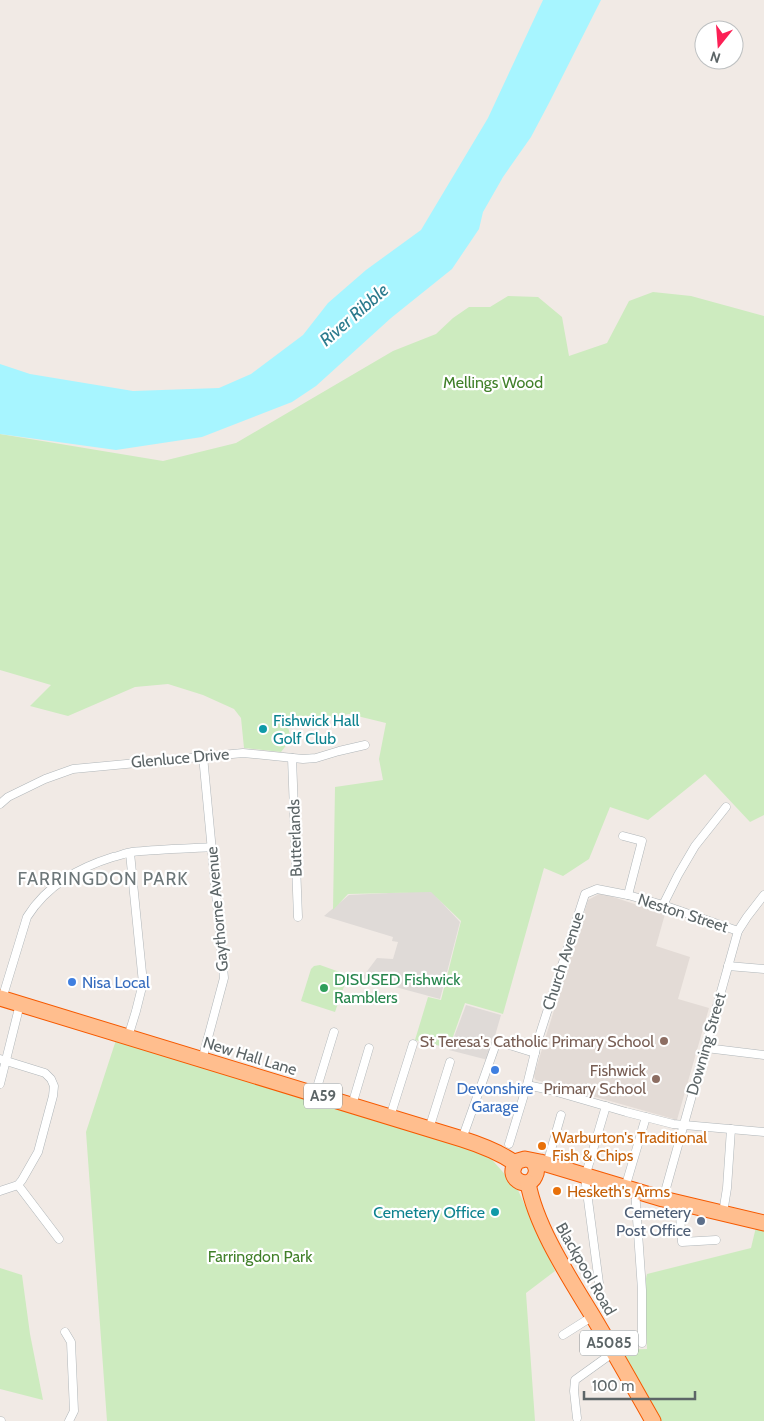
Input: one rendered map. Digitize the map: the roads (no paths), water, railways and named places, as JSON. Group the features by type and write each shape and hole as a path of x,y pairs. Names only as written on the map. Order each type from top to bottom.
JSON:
{"highway":[{"name":"New Hall Lane","path":"1,999 462,1139 487,1147 515,1163"},
{"path":"536,1171 520,1182 514,1177 513,1170 515,1163 523,1159 536,1171 585,1177 663,1199 764,1223"},
{"name":"Blackpool Road","path":"536,1171 530,1196 538,1219 563,1267 653,1421"}],"street":[{"name":"Glenluce Drive","path":"0,804 8,797 45,779 73,769 243,753 292,758 316,758 366,745"},
{"name":"Gaythorne Avenue","path":"202,1060 224,978 203,756"},
{"name":"Butterlands","path":"292,758 298,917"},
{"path":"663,905 695,846 726,807"},
{"path":"623,836 642,841 628,895"},
{"path":"1,999 27,917 48,892 68,875 95,863 130,852 212,847"},
{"path":"128,1037 143,983 130,852"},
{"name":"Church Avenue","path":"509,1144 535,1052 584,894 597,889 628,895"},
{"name":"Neston Street","path":"628,895 738,931"},
{"name":"Downing Street","path":"663,1199 738,931 764,895"},
{"path":"728,966 764,969"},
{"path":"0,1084 3,1060 20,1004"},
{"path":"315,1094 334,1032"},
{"path":"462,1139 497,1041 535,1052"},
{"path":"390,1117 413,1044"},
{"path":"352,1105 370,1048"},
{"path":"706,1048 764,1055"},
{"path":"0,1191 18,1185 38,1152 54,1086 51,1079 45,1073 3,1060"},
{"path":"429,1129 450,1062"},
{"path":"527,1085 673,1124 764,1132"},
{"path":"599,1283 585,1177 606,1106"},
{"path":"536,1171 561,1115"},
{"path":"642,1344 642,1290 630,1189 646,1117"},
{"path":"722,1213 727,1188 731,1129"},
{"path":"18,1185 60,1239"},
{"path":"679,1203 682,1242 716,1240"},
{"path":"563,1335 593,1316"},
{"path":"65,1332 71,1342 74,1411 69,1421"},
{"path":"577,1418 574,1391 576,1380 614,1352"}],"water":[{"name":"River Ribble","path":"543,0 601,0 531,137 503,177 483,212 479,229 452,269 391,318 316,386 292,402 202,437 116,450 0,434 0,364 30,374 133,391 219,388 251,374 303,335 328,303 366,270 421,230 488,118"}],"place":[{"name":"Fishwick Hall Golf Club","path":"263,729"},
{"name":"Nisa Local","path":"72,982"},
{"name":"DISUSED Fishwick Ramblers","path":"324,988"},
{"name":"St Teresa's Catholic Primary School","path":"664,1041"},
{"name":"Devonshire Garage","path":"495,1070"},
{"name":"Fishwick Primary School","path":"656,1079"},
{"name":"Warburton's Traditional Fish & Chips","path":"542,1146"},
{"name":"Hesketh's Arms","path":"557,1191"},
{"name":"Cemetery Office","path":"495,1212"},
{"name":"Cemetery Post Office","path":"701,1221"}],"district":[{"name":"FARRINGDON PARK","path":"103,879"}],"park label":[{"name":"Mellings Wood","path":"493,382"},
{"name":"Farringdon Park","path":"260,1256"}]}
